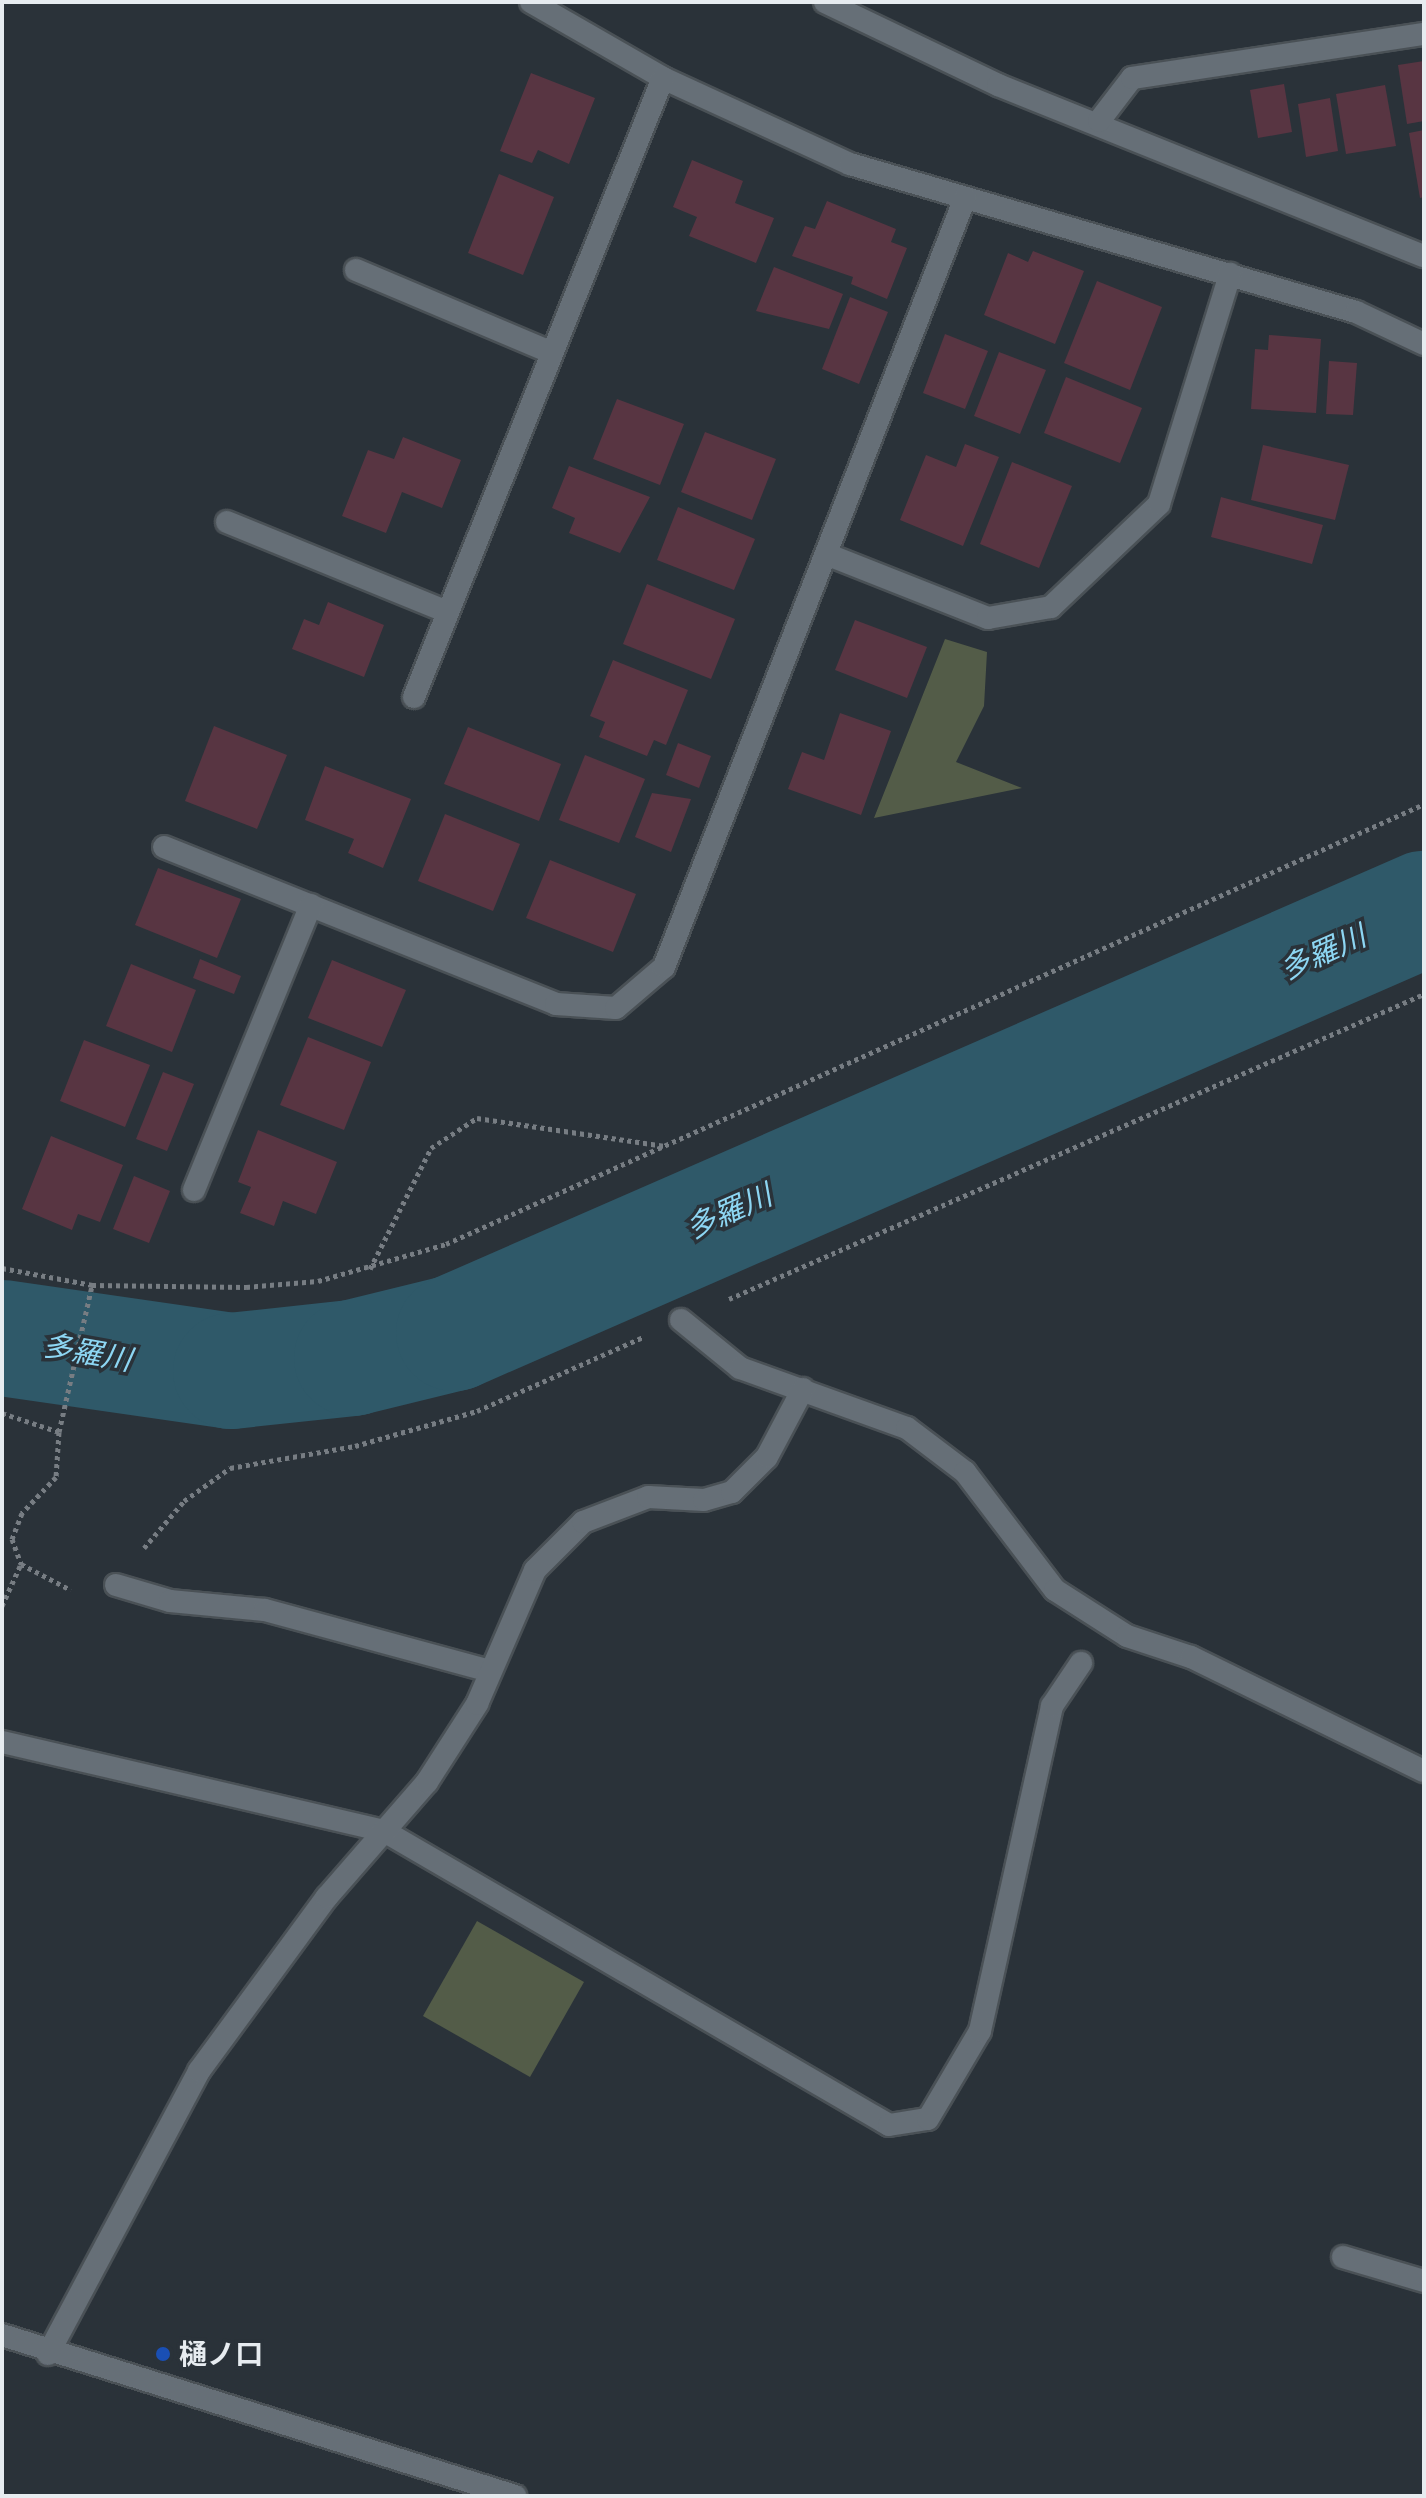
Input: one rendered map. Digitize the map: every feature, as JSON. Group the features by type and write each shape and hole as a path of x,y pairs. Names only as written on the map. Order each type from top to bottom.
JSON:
{"street":[{"path":"531,2 663,78 850,164 1356,312 1424,344"},
{"path":"825,2 998,85 1099,121 1424,256"},
{"path":"1099,121 1132,78 1424,34"},
{"path":"414,697 550,352 663,78"},
{"path":"164,847 556,1004 616,1008 664,967 965,198"},
{"path":"356,270 550,352"},
{"path":"826,554 988,618 1051,607 1159,504 1230,274"},
{"path":"227,522 447,612"},
{"path":"194,1190 311,905"},
{"path":"681,1320 740,1368 907,1428 953,1463 1055,1590 1127,1636 1191,1657 1424,1771"},
{"path":"48,2354 199,2071 384,1831 427,1782 490,1671 535,1570 583,1522 648,1497 704,1500 732,1492 767,1457 803,1389"},
{"path":"116,1585 170,1601 265,1610 490,1671"},
{"path":"2,1742 384,1831 889,2125 928,2119 980,2031 1052,1706 1081,1663"},
{"path":"1343,2257 1424,2281"},
{"path":"2,2335 48,2354 515,2496"}],"path":[{"path":"2,1268 92,1285 246,1287 370,1269 446,1244 666,1147 1424,804"},
{"path":"92,1285 59,1432 56,1477 22,1513 12,1539 21,1564 74,1592 93,1596 116,1585 184,1501 230,1468 355,1446 477,1411 1424,994"},
{"path":"370,1269 431,1148 477,1118 666,1147"},
{"path":"2,1413 59,1432"},
{"path":"2,1606 21,1564"}],"green space":[{"path":"945,639 987,652 984,706 956,762 1022,788 874,818"},
{"path":"477,1921 584,1982 530,2077 423,2016"}],"building":[{"path":"1424,61 1424,121 1407,124 1398,65"},
{"path":"531,73 595,98 569,164 538,150 532,163 500,151"},
{"path":"1284,84 1292,132 1258,138 1250,90"},
{"path":"1385,85 1396,146 1346,154 1336,94"},
{"path":"1330,98 1338,151 1306,157 1298,104"},
{"path":"1424,130 1424,197 1420,198 1409,133"},
{"path":"692,160 743,181 735,203 774,218 756,263 689,236 697,217 673,207"},
{"path":"499,174 554,197 523,275 468,253"},
{"path":"827,201 896,229 891,242 907,248 887,299 851,284 853,277 792,256 805,226 815,229"},
{"path":"1033,251 1084,271 1055,344 984,315 1008,253 1028,262"},
{"path":"774,267 843,294 829,329 756,311"},
{"path":"1097,281 1162,307 1130,390 1064,363"},
{"path":"850,297 888,312 859,384 822,369"},
{"path":"945,334 988,351 965,409 923,393"},
{"path":"1269,335 1321,339 1316,413 1251,409 1255,349 1268,350"},
{"path":"999,352 1046,370 1020,434 974,416"},
{"path":"1329,361 1357,363 1353,415 1326,414"},
{"path":"1066,377 1142,408 1120,463 1044,433"},
{"path":"617,399 684,424 660,485 593,459"},
{"path":"705,432 776,459 752,520 681,492"},
{"path":"403,437 461,460 442,508 402,492 386,533 342,516 368,450 394,459"},
{"path":"965,444 999,457 963,546 900,520 926,455 956,467"},
{"path":"1263,445 1349,465 1335,520 1251,500"},
{"path":"1012,462 1072,486 1039,568 980,544"},
{"path":"569,466 650,497 620,553 569,533 575,518 552,508"},
{"path":"1221,497 1323,525 1312,564 1211,537"},
{"path":"678,507 755,539 734,590 657,560"},
{"path":"647,584 735,619 711,679 623,644"},
{"path":"328,602 384,625 364,677 292,649 304,619 319,625"},
{"path":"855,620 927,647 907,698 835,670"},
{"path":"613,660 688,690 666,745 654,740 647,756 599,737 605,722 590,716"},
{"path":"840,713 891,731 861,815 788,789 802,752 824,760"},
{"path":"214,726 287,755 257,829 185,801"},
{"path":"468,727 561,764 539,821 444,784"},
{"path":"678,743 711,756 699,788 666,775"},
{"path":"585,755 645,779 619,843 559,820"},
{"path":"325,766 411,799 383,868 348,853 354,839 305,820"},
{"path":"652,793 691,799 671,852 635,837"},
{"path":"445,814 520,844 493,911 418,881"},
{"path":"550,860 636,894 613,952 526,918"},
{"path":"158,868 241,899 217,958 135,925"},
{"path":"200,959 241,976 234,994 193,978"},
{"path":"332,960 406,990 382,1047 308,1018"},
{"path":"131,964 196,990 172,1052 106,1026"},
{"path":"308,1037 371,1062 344,1130 280,1105"},
{"path":"84,1040 150,1065 125,1127 60,1101"},
{"path":"163,1072 194,1084 167,1151 136,1139"},
{"path":"258,1130 337,1162 316,1214 283,1201 274,1226 240,1213 251,1187 238,1182"},
{"path":"51,1136 123,1165 100,1222 78,1214 72,1230 22,1209"},
{"path":"134,1176 170,1191 149,1243 113,1229"}],"waterway":[{"name":"多羅川","path":"2,1338 231,1371 352,1358 454,1333 1424,909"}],"place":[{"name":"樋ノ口","path":"163,2354"}]}
